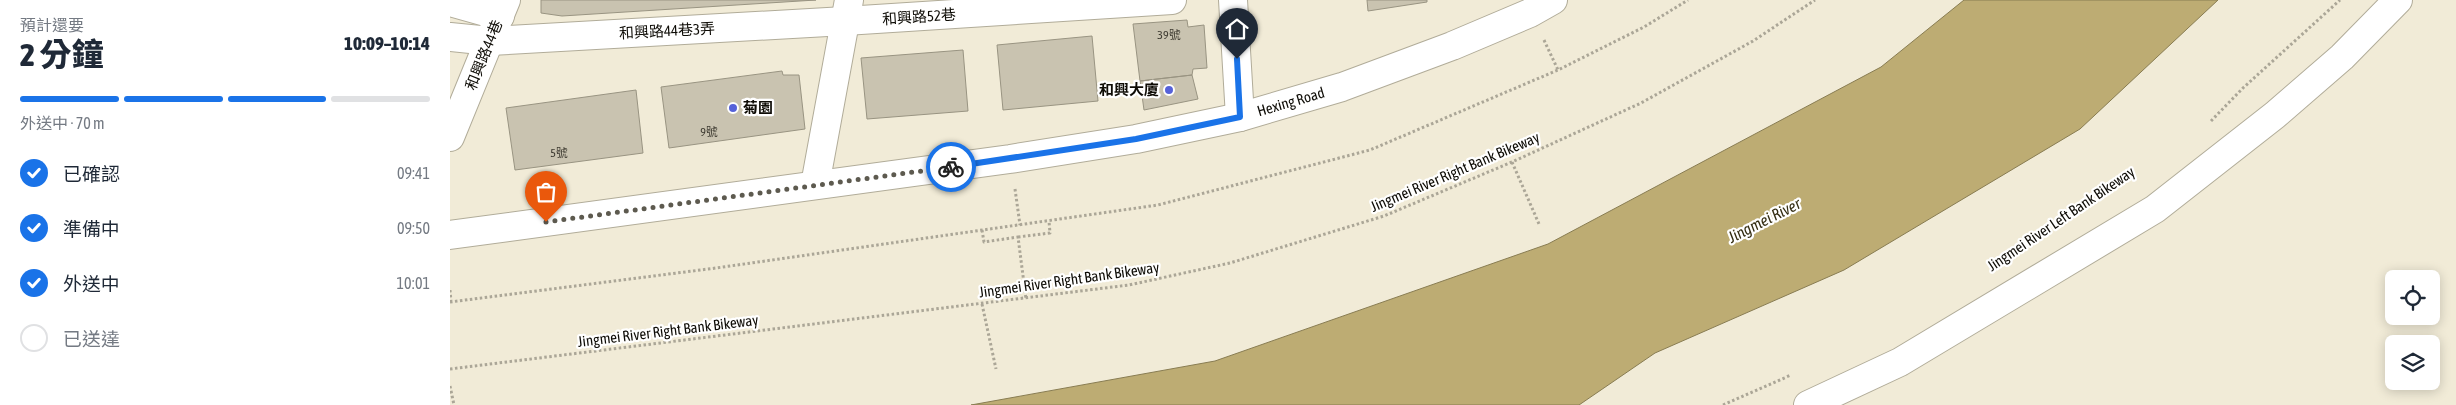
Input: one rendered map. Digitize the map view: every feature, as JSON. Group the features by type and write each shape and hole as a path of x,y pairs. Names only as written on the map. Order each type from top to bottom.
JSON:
{"street":[{"name":"和興路52巷","path":"847,11 1172,0"},
{"path":"1233,0 1240,117"},
{"path":"1808,405 1900,362 2155,209 2275,115 2342,57 2398,0"},
{"path":"450,2 499,19"},
{"name":"Hexing Road","path":"450,235 815,186 1107,144 1240,117 1342,87 1452,46 1537,4"},
{"name":"和興路44巷3弄","path":"499,19 847,11"},
{"path":"815,186 847,11"},
{"path":"450,37 499,19"},
{"name":"和興路44巷","path":"450,137 499,19"}],"path":[{"path":"450,290 451,302 716,268 1158,205 1370,150 1558,70 1644,27 1688,0"},
{"name":"Jingmei River Right Bank Bikeway","path":"450,369 1026,299 1129,285 1230,263 1384,216 1512,162 1640,104 1753,40 1815,0"},
{"path":"2205,128 2243,88 2340,0"},
{"path":"1512,162 1539,224"},
{"path":"982,230 984,242 1050,233 1049,221"},
{"path":"1018,237 1026,299"},
{"path":"982,304 996,369"},
{"path":"1723,405 1793,374"},
{"path":"450,386 454,405"}],"water":[{"name":"Jingmei River","path":"1964,0 2218,0 2080,129 1844,270 1655,353 1579,405 971,405 1215,361 1548,244 1881,67"}],"building":[{"path":"541,0 816,0 562,16 541,13"},
{"path":"1367,0 1427,0 1427,2 1368,11"},
{"path":"1187,20 1188,27 1204,25 1207,68 1193,69 1192,75 1140,81 1133,24"},
{"path":"1092,36 1098,101 1003,110 997,45"},
{"path":"963,50 968,111 867,119 861,58"},
{"name":"菊園","path":"782,71 783,75 799,75 805,129 669,148 661,87"},
{"name":"和興大廈","path":"1192,75 1198,99 1144,110 1140,81"},
{"path":"636,90 643,153 515,170 506,108"}],"way so far":[{"path":"546,222 951,167"}],"place":[{"name":"和興大廈","path":"1169,90"},
{"name":"菊園","path":"733,108"}],"route":[{"path":"951,167 1136,139 1240,117 1237,59"}]}
